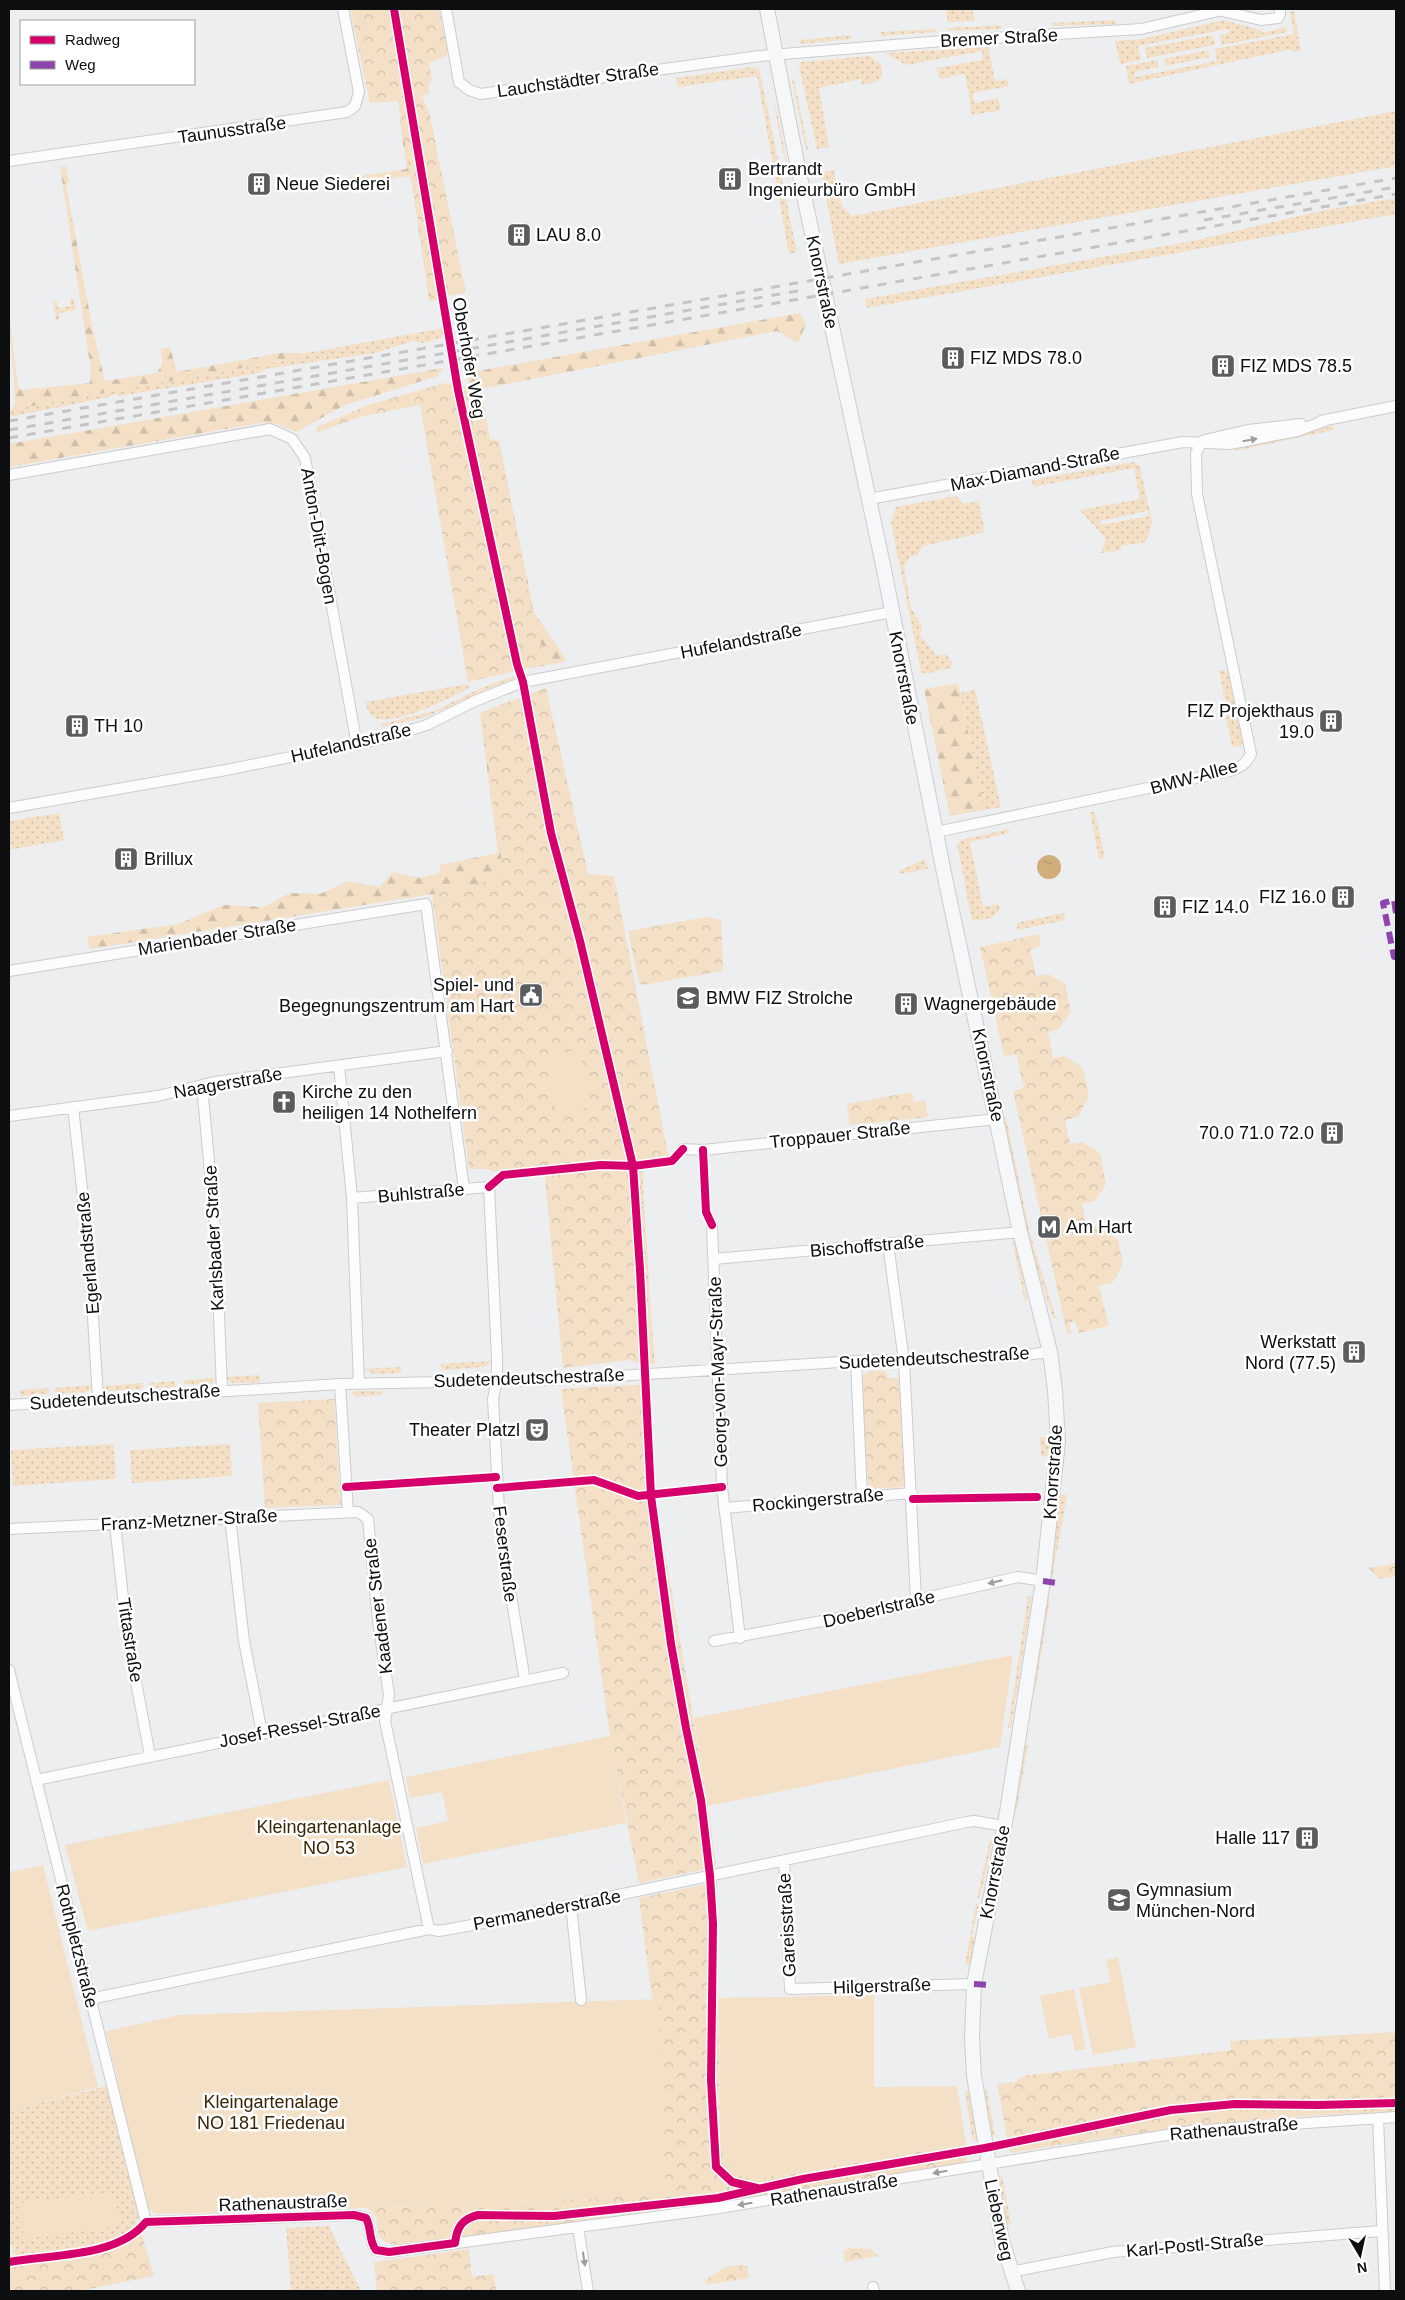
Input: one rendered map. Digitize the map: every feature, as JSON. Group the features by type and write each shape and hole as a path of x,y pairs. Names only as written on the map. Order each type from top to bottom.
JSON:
{"street":[{"name":"Taunusstraße","path":"9,161 347,112 355,106 359,92 343,9"},
{"name":"Lauchstädter Straße","path":"446,9 459,82 469,90 480,94 775,55"},
{"name":"Knorrstraße","path":"767,9 1020,1232 1050,1352 1055,1390 1058,1442 1043,1581 1004,1826 974,1984 972,2039 974,2076 985,2148"},
{"name":"Bremer Straße","path":"775,55 943,41 1124,32 1225,10 1268,20 1278,18 1280,9"},
{"name":"Max-Diamand-Straße","path":"869,500 1145,448 1202,442 1230,444 1297,431 1327,420 1396,406"},
{"name":"Anton-Ditt-Bogen","path":"9,475 270,429 292,439 305,458 357,744"},
{"name":"BMW-Allee","path":"936,832 1141,791 1230,771 1241,767 1247,762 1250,754 1249,745 1197,494 1196,454 1202,442"},
{"name":"Hufelandstraße","path":"9,808 226,770 357,744 427,725 475,701 523,682 892,612"},
{"name":"Marienbader Straße","path":"9,971 426,904 447,1051"},
{"name":"Naagerstraße","path":"9,1116 158,1096 202,1085 447,1051"},
{"path":"447,1051 464,1189"},
{"path":"339,1066 352,1198 359,1384"},
{"name":"Karlsbader Straße","path":"202,1085 216,1239 222,1391"},
{"name":"Egerlandstraße","path":"73,1107 89,1252 98,1399"},
{"name":"Troppauer Straße","path":"683,1149 703,1150 997,1119"},
{"name":"Buhlstraße","path":"352,1198 489,1188"},
{"name":"Feserstraße","path":"489,1188 497,1380 492,1399 500,1528 525,1681"},
{"name":"Georg-von-Mayr-Straße","path":"712,1225 724,1508 740,1638"},
{"name":"Bischoffstraße","path":"714,1259 1020,1232"},
{"path":"888,1244 904,1361 916,1600"},
{"name":"Sudetendeutschestraße","path":"9,1405 340,1384 553,1380 856,1361 1018,1356 1050,1352"},
{"path":"856,1361 862,1497"},
{"path":"340,1384 348,1512"},
{"name":"Rockingerstraße","path":"724,1508 912,1493"},
{"name":"Franz-Metzner-Straße","path":"9,1529 348,1512 358,1512 368,1519"},
{"path":"230,1518 244,1641 262,1734"},
{"name":"Kaadener Straße","path":"368,1519 378,1621 389,1694 385,1721 429,1929"},
{"name":"Tittastraße","path":"115,1524 127,1634 150,1756"},
{"name":"Doeberlstraße","path":"714,1641 740,1638 903,1606 916,1600 1018,1577 1043,1581"},
{"name":"Rothpletzstraße","path":"9,1670 146,2222"},
{"name":"Josef-Ressel-Straße","path":"36,1780 563,1673"},
{"name":"Permanederstraße","path":"90,1999 429,1929 439,1931 572,1905 967,1822 1004,1826"},
{"name":"Gareisstraße","path":"784,1861 790,1989"},
{"path":"572,1905 581,2000"},
{"name":"Hilgerstraße","path":"790,1989 974,1984"},
{"name":"Rathenaustraße","path":"146,2222 354,2215 366,2218 369,2224 370,2242 376,2250 389,2252 578,2227 838,2189 1191,2131 1396,2117"},
{"path":"1378,2118 1381,2231 1385,2291"},
{"name":"Lieberweg","path":"985,2148 1002,2241 1010,2272 1018,2291"},
{"path":"578,2227 588,2291"},
{"name":"Karl-Postl-Straße","path":"1010,2272 1113,2252 1381,2231"}],"green space":[{"path":"350,9 439,9 448,53 445,57 429,63 432,80 428,84 429,94 422,95 430,116 466,293 431,298 398,101 370,103"},
{"path":"972,9 975,21 948,22 946,10"},
{"path":"1294,11 1301,51 1293,52 1292,49 1129,84 1126,66 1157,60 1159,67 1134,72 1135,77 1217,61 1215,49 1294,34 1290,12"},
{"path":"1116,20 1117,24 1052,26 1052,23"},
{"path":"1224,20 1261,30 1262,33 1286,27 1287,32 1222,45 1220,35 1229,33 1228,29 1138,46 1141,60 1120,64 1115,41 1142,39"},
{"path":"1001,25 1002,29 948,31 948,28"},
{"path":"936,29 936,32 881,36 881,32"},
{"path":"851,35 852,39 800,44 800,40"},
{"path":"1213,35 1215,45 1147,58 1145,48"},
{"path":"988,47 995,81 1007,79 1009,86 973,93 975,103 998,98 1001,110 972,115 965,74 939,79 937,68 983,60 982,51 906,65 885,53"},
{"path":"1208,50 1210,57 1166,66 1164,59"},
{"path":"870,56 882,66 882,76 878,81 862,85 861,79 819,88 829,147 817,149 799,66 801,62"},
{"path":"752,67 758,69 760,73 797,252 789,254 757,76 678,87 676,78"},
{"path":"794,79 808,149 806,150 792,80"},
{"path":"773,100 779,120 790,183 788,176"},
{"path":"1396,111 1396,166 839,264 821,172 834,170 842,206 852,216"},
{"path":"407,115 440,297 437,300 429,301 411,176 332,187 331,180 407,169 399,117"},
{"path":"66,166 69,183 66,185 93,331 105,381 157,373 162,364 161,349 170,347 177,372 280,353 307,353 297,358 10,410 15,405 9,314 18,386 21,390 90,383 91,371 60,167"},
{"path":"1396,198 1396,214 867,308 865,299 1193,241 1320,211"},
{"path":"70,299 74,299 76,310 59,313 59,320 56,320 53,301 57,301 58,308 71,306"},
{"path":"800,313 806,324 798,343 777,331 481,389 469,387 467,373"},
{"path":"444,328 445,336 421,343 413,341 375,353 265,369 259,373 119,396 116,394 105,398 9,417 9,410 297,358 307,353"},
{"path":"443,368 438,376 345,405 296,432 277,424 261,423 9,467 9,444"},
{"path":"445,383 481,389 490,439 499,440 531,606 546,664 468,682 420,405 360,417 316,433 317,427 371,404"},
{"path":"1333,426 1334,430 1235,451 1234,447"},
{"path":"499,442 534,612 567,661 533,668 507,536"},
{"path":"1133,462 1140,466 1152,521 1146,542 1121,546 1121,550 1101,553 1106,539 1080,510 1140,499 1134,468 1033,487 1032,480","holes":["1148,511 1149,516 1101,525 1100,521"]},
{"path":"956,496 963,504 979,501 984,528 982,533 923,546 917,555 910,557 904,567 911,608 922,626 920,635 937,656 946,654 952,662 951,668 925,674 921,672 891,522 896,507"},
{"path":"1219,670 1228,671 1243,745 1232,747"},
{"path":"514,676 514,679 485,690 427,717 381,727 381,724 434,711 483,687"},
{"path":"958,683 984,810 950,816 924,689"},
{"path":"468,684 469,688 449,698 423,710 396,718 374,717 365,702"},
{"path":"546,688 588,874 614,876 669,1159 639,1161 655,1364 637,1363 629,1360 563,1368 544,1167 495,1172 487,1169 469,1169 432,895 504,877 481,712"},
{"path":"975,689 1001,807 984,810 960,693"},
{"path":"480,715 520,719 556,867 456,904 433,894 90,949 87,937 178,924 224,905 264,907 289,893 320,894 348,881 379,887 393,872 420,878 439,873 440,865 498,853"},
{"path":"1090,812 1095,812 1105,858 1099,859"},
{"path":"59,813 64,840 9,850 9,821"},
{"path":"1009,829 1009,833 970,842 983,907 999,904 1000,910 992,918 972,921 957,844 964,839"},
{"path":"925,859 928,869 899,874 899,871"},
{"path":"1064,913 1065,920 1018,930 1016,923"},
{"path":"706,917 721,920 723,971 643,985 639,983 628,931"},
{"path":"1039,934 1041,946 1030,949 1036,976 1048,974 1065,984 1071,1012 1059,1029 1048,1032 1053,1058 1065,1056 1083,1068 1089,1096 1078,1117 1065,1120 1070,1144 1083,1142 1100,1153 1106,1184 1095,1201 1082,1204 1087,1229 1100,1226 1118,1240 1123,1264 1112,1283 1099,1286 1109,1326 1079,1333 1075,1321 1069,1323 1072,1335 1067,1333 1013,1091 1024,1088 1016,1054 1004,1056 980,947"},
{"path":"580,1050 590,1107 556,1113 546,1055"},
{"path":"912,1092 914,1102 925,1100 928,1117 850,1125 847,1104"},
{"path":"1006,1117 1030,1234 1056,1318 1053,1318 1028,1240 1002,1118"},
{"path":"636,1167 642,1167 654,1363"},
{"path":"1012,1240 1016,1245 1027,1299 1025,1302"},
{"path":"491,1361 490,1364 483,1367 443,1370 439,1364"},
{"path":"401,1367 401,1373 374,1374 364,1369"},
{"path":"869,1371 886,1371 888,1378 899,1378 906,1483 903,1487 872,1489 868,1484 861,1378"},
{"path":"260,1375 260,1382 232,1383 225,1377"},
{"path":"216,1378 211,1384 184,1384 184,1380"},
{"path":"175,1381 176,1387 151,1388 149,1383"},
{"path":"143,1383 142,1389 109,1391 103,1386"},
{"path":"650,1384 657,1505 708,1806 716,1867 639,1883 610,1736 561,1389"},
{"path":"93,1385 88,1392 56,1394 55,1388"},
{"path":"49,1388 49,1394 20,1396 20,1390"},
{"path":"355,1391 382,1391 382,1395 356,1397 352,1394"},
{"path":"334,1399 341,1505 265,1508 258,1403"},
{"path":"1040,1437 1050,1437 1050,1456 1041,1456"},
{"path":"114,1444 116,1479 13,1486 11,1450"},
{"path":"230,1444 232,1476 132,1483 130,1450"},
{"path":"1061,1494 1067,1495 1052,1579 1049,1579"},
{"path":"1396,1563 1396,1576 1380,1579 1368,1568"},
{"path":"1028,1596 1032,1597 1011,1728 1008,1728"},
{"path":"1046,1599 1050,1599 1035,1692 1032,1689"},
{"path":"1013,1655 1000,1747 708,1806 694,1718"},
{"name":"Kleingartenanlage NO 53","path":"610,1736 626,1823 423,1864 416,1828 448,1821 442,1792 410,1798 406,1777"},
{"path":"1024,1745 1028,1745 1017,1808 1013,1807"},
{"name":"Kleingartenanlage NO 53","path":"389,1780 407,1867 88,1931 65,1845"},
{"path":"990,1840 996,1842 992,1843 980,1898 977,1898"},
{"path":"43,1865 98,2087 9,2111 9,1872"},
{"path":"717,1882 720,2149 728,2168 755,2179 966,2143 968,2157 965,2162 764,2198 623,2217 622,2212 604,2214 604,2217 575,2221 575,2223 397,2245 387,2243 379,2237 376,2217 367,2208 607,2198 665,2191 658,1999 652,1999 639,1898"},
{"path":"976,1904 979,1904 972,1936 975,1938 971,1965 965,1964"},
{"path":"1118,1957 1136,2047 1093,2055 1079,1988 1111,1982 1106,1960"},
{"path":"1074,1989 1086,2049 1075,2051 1071,2034 1049,2039 1040,1996"},
{"path":"874,1995 874,2087 957,2086 966,2143 755,2179 741,2176 732,2170 720,2149 719,1998"},
{"name":"Kleingartenalage NO 181 Friedenau","path":"658,1999 666,2191 607,2198 285,2211 157,2214 148,2209 106,2031 179,2015"},
{"path":"1396,2032 1396,2112 1299,2117 1202,2126 1010,2153 997,2084 1015,2082 1023,2076 1231,2050 1230,2041"},
{"path":"118,2083 148,2209 136,2220 137,2227 105,2243 15,2256 9,2240 9,2111"},
{"path":"969,2090 977,2140 973,2141 965,2091"},
{"path":"983,2090 987,2090 995,2136 991,2137"},
{"path":"1002,2176 1011,2224 1007,2225 998,2177"},
{"path":"112,2192 121,2226 23,2239 19,2203"},
{"path":"329,2226 361,2291 291,2291 286,2228"},
{"path":"137,2227 142,2235 154,2276 84,2290 9,2291 9,2257 105,2243"},
{"path":"849,2248 871,2249 879,2256 845,2262 843,2251"},
{"path":"469,2249 472,2277 494,2274 496,2291 377,2291 374,2262"},
{"path":"735,2265 747,2266 749,2278 706,2285 705,2280 726,2267"}],"water":[{"path":"1049,855 1057,859 1061,867 1057,875 1049,879 1041,875 1037,867 1041,859"}],"railway":[{"path":"9,421 1396,178"},
{"path":"1204,220 1396,187"},
{"path":"9,438 1396,194"},
{"path":"9,430 803,290"}],"marked path":[{"path":"1396,913 1394,900 1383,903 1394,957 1396,957"},
{"path":"1043,1581 1057,1583"},
{"path":"974,1984 988,1985"}],"cycle path":[{"name":"Oberhofer Weg","path":"394,9 458,390 517,664 523,682 551,833 580,941 633,1166 651,1496 671,1644 701,1800 710,1876 713,1924 711,2080 716,2167 732,2182 757,2188"},
{"path":"489,1187 503,1175 601,1165 633,1166 672,1161 683,1149"},
{"path":"703,1150 706,1212 712,1225"},
{"path":"346,1487 496,1477"},
{"path":"497,1488 594,1480 638,1496 722,1487"},
{"path":"913,1499 1037,1497"},
{"path":"9,2262 82,2253 101,2248 133,2234 146,2222 354,2215 366,2218 376,2250 389,2252 455,2243 461,2224 478,2215 554,2216 718,2198 803,2179 985,2148 1171,2110 1235,2104 1319,2105 1396,2103"}],"place":[{"name":"Bertrandt Ingenieurbüro GmbH","path":"730,179"},
{"name":"Neue Siederei","path":"259,184"},
{"name":"LAU 8.0","path":"519,235"},
{"name":"FIZ MDS 78.0","path":"953,358"},
{"name":"FIZ MDS 78.5","path":"1223,366"},
{"name":"FIZ Projekthaus 19.0","path":"1331,721"},
{"name":"TH 10","path":"77,726"},
{"name":"Brillux","path":"126,859"},
{"name":"FIZ 16.0","path":"1343,897"},
{"name":"FIZ 14.0","path":"1165,907"},
{"name":"Spiel- und Begegnungszentrum am Hart","path":"531,995"},
{"name":"BMW FIZ Strolche","path":"688,998"},
{"name":"Wagnergebäude","path":"906,1004"},
{"name":"Kirche zu den heiligen 14 Nothelfern","path":"284,1102"},
{"name":"70.0 71.0 72.0","path":"1332,1133"},
{"name":"Am Hart","path":"1049,1227"},
{"name":"Werkstatt Nord (77.5)","path":"1354,1352"},
{"name":"Theater Platzl","path":"537,1430"},
{"name":"Halle 117","path":"1307,1838"},
{"name":"Gymnasium München-Nord","path":"1119,1900"}]}
